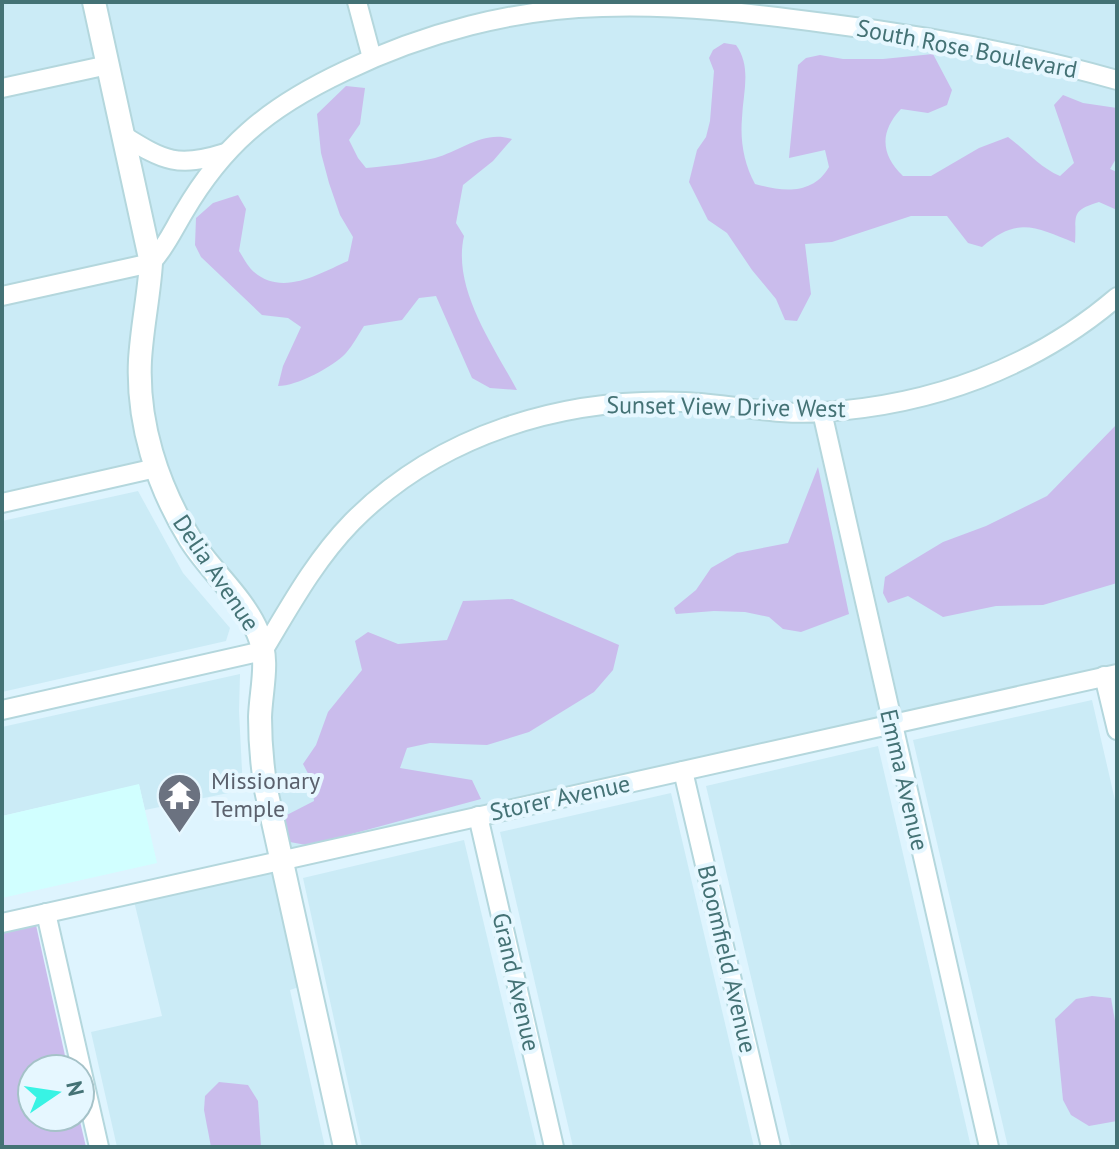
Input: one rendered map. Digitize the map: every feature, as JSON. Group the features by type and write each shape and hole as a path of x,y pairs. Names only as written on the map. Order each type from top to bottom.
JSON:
{"street":[{"name":"Delia Avenue","path":"94,2 151,263 140,384 149,449 179,521 258,632 265,665 260,714 261,754 281,861 345,1147"},
{"path":"357,2 372,58"},
{"name":"South Rose Boulevard","path":"151,263 166,247 188,205 228,152 248,131 271,114 329,79 372,58 442,34 528,15 602,7 758,15 887,31 986,49 1117,80"},
{"path":"2,88 108,65"},
{"path":"124,136 155,156 169,161 198,161 228,152"},
{"path":"2,296 151,263"},
{"name":"Sunset View Drive West","path":"263,651 315,565 352,522 404,479 482,436 542,416 609,402 687,402 762,410 822,412 903,402 990,376 1051,344 1117,297"},
{"name":"Emma Avenue","path":"822,412 989,1147"},
{"path":"2,503 156,468"},
{"path":"2,710 263,651"},
{"path":"1111,675 1117,730"},
{"name":"Storer Avenue","path":"2,923 1111,675"},
{"name":"Bloomfield Avenue","path":"683,771 771,1147"},
{"name":"Grand Avenue","path":"478,816 554,1147"},
{"path":"46,913 99,1147"}],"shaded area":[{"path":"2,2 1117,2 1117,674 281,861 265,665 157,469 2,503"},
{"path":"724,43 736,45 744,62 742,144 755,184 786,190 806,187 815,183 829,167 825,150 789,158 798,65 806,58 820,55 843,59 883,59 933,54 952,90 947,105 928,113 901,109 894,117 886,134 887,151 895,168 903,176 931,176 979,148 1008,137 1060,176 1074,163 1054,105 1063,95 1083,103 1117,108 1117,157 1110,169 1117,172 1117,210 1099,202 1083,208 1076,216 1075,243 1027,227 1006,231 982,247 968,243 947,216 911,216 832,242 805,244 811,294 797,321 785,320 776,299 727,233 708,220 689,182 697,150 706,137 710,121 714,71 709,58 713,50"},
{"path":"346,86 365,88 360,124 349,140 366,168 435,158 491,137 512,139 493,161 463,185 456,223 464,236 462,256 469,296 517,390 490,388 472,378 436,296 419,298 402,320 364,326 346,353 333,364 304,379 278,386 283,366 301,327 288,318 262,315 201,257 195,245 196,218 213,203 238,195 246,209 239,251 252,270 265,279 289,283 348,261 353,237 340,215 329,183 321,153 317,114"},
{"path":"1117,424 1117,583 1043,605 996,606 943,617 908,596 888,603 883,593 885,577 943,542 986,526 1047,496"},
{"path":"818,467 849,614 801,632 783,629 769,617 745,612 676,614 674,608 696,590 711,568 737,553 788,543"},
{"path":"138,491 183,573 230,628 226,641 2,692 2,521"},
{"path":"512,599 619,645 613,670 594,692 529,732 487,745 430,743 407,748 400,768 472,780 481,799 322,842 306,845 290,842 279,819 314,801 312,781 303,764 316,745 328,712 362,670 355,641 368,632 398,644 447,640 463,601"},
{"path":"240,674 243,790 145,810 139,785 2,816 2,727"},
{"path":"1092,700 1117,809 1117,1146 1008,1147 913,740"},
{"path":"878,746 971,1147 791,1147 706,786"},
{"path":"139,784 157,863 2,898 2,816"},
{"path":"671,793 754,1147 573,1147 500,832"},
{"path":"464,840 537,1147 362,1147 303,878"},
{"path":"278,865 305,985 290,990 325,1147 117,1147 91,1032 162,1016 133,897"},
{"path":"36,925 64,1053 16,1053 16,1133 83,1133 86,1147 2,1147 2,932"},
{"path":"1092,996 1111,998 1117,1032 1117,1121 1089,1126 1071,1115 1063,1100 1055,1019 1076,999"},
{"path":"219,1082 248,1085 258,1101 261,1147 211,1147 204,1110 205,1096"}],"place":[{"name":"Missionary Temple","path":"180,834"}]}
